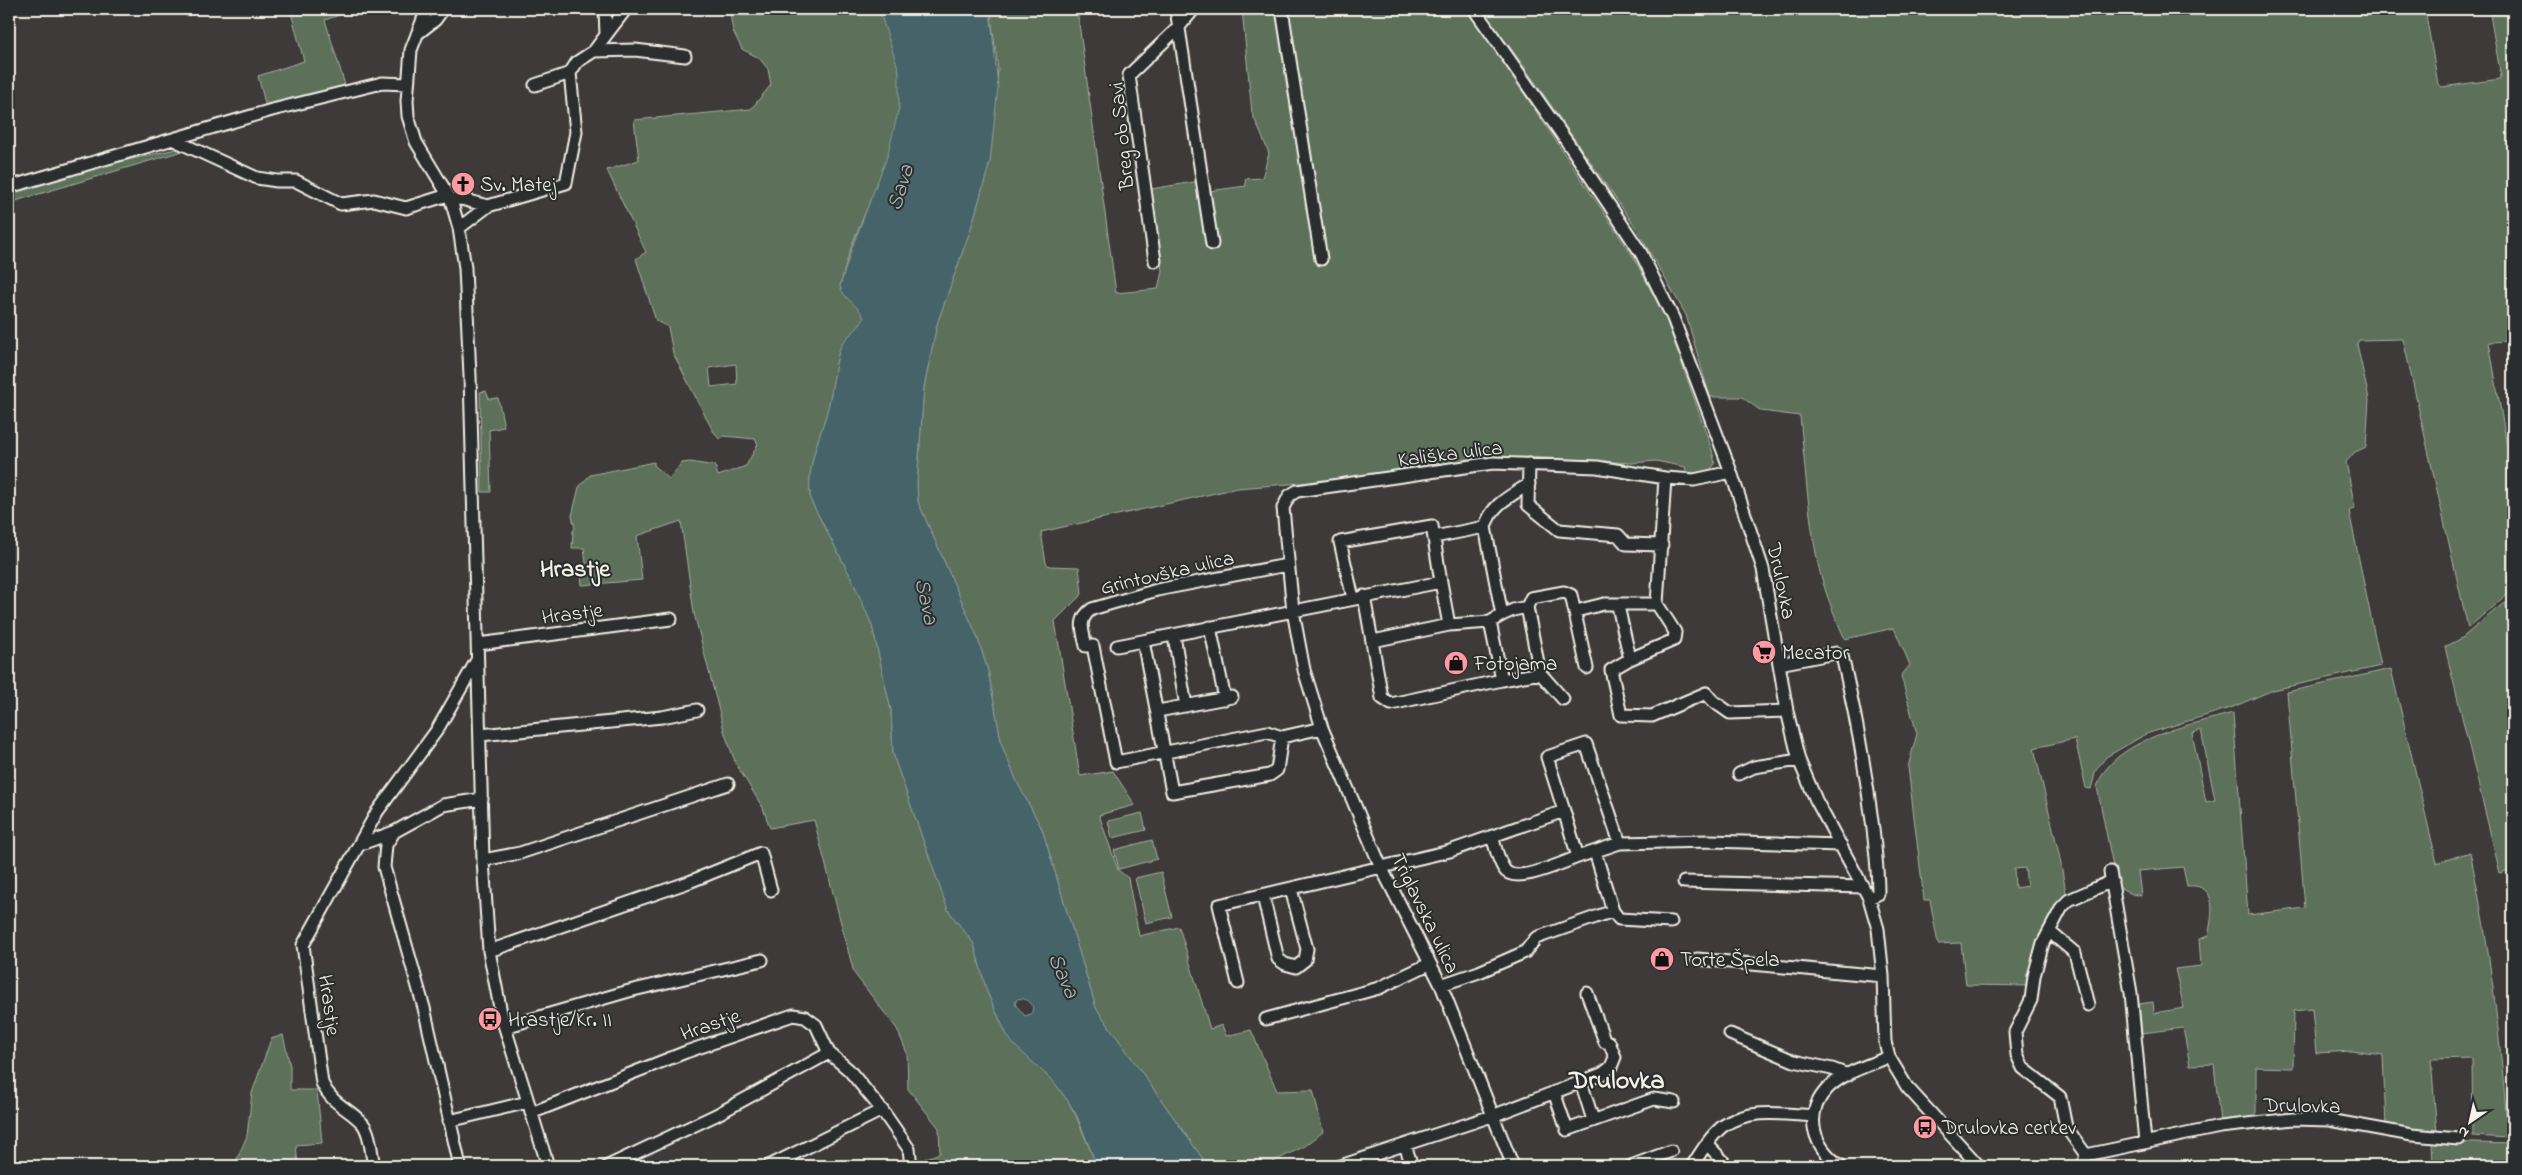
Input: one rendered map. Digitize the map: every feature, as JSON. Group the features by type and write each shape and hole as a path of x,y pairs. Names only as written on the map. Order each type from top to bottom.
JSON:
{"street":[{"path":"427,9 415,35 408,84 408,116 416,142 449,198 460,228 465,268 470,376 483,860 489,951 505,1027 548,1166"},
{"path":"415,35 435,20 443,9"},
{"path":"605,9 606,35"},
{"path":"460,228 488,206 566,183 576,132 570,73 577,62 594,51 626,9"},
{"path":"1176,9 1212,244"},
{"name":"Breg ob Savi","path":"1155,261 1129,75 1179,27 1194,9"},
{"path":"1282,9 1321,259"},
{"name":"Drulovka","path":"1474,9 1511,60 1641,253 1673,318 1731,472 1763,569 1787,711 1799,760 1816,800 1869,898 1878,929 1883,976 1885,1042 1889,1057 1907,1087 1979,1166"},
{"path":"594,51 635,50 684,56"},
{"path":"535,85 570,73"},
{"path":"9,188 272,110 382,83 408,84"},
{"path":"174,140 257,178 277,182 296,181 341,204 374,200 406,208 449,198 462,199 488,206"},
{"name":"Kališka ulica","path":"1322,728 1304,670 1293,611 1287,565 1283,508 1289,496 1297,491 1493,463 1597,467 1665,478 1694,480 1731,472"},
{"path":"1529,464 1528,505 1559,530 1618,535 1626,544 1662,545"},
{"path":"1665,478 1657,604 1675,632 1674,640 1630,659 1612,670 1621,715 1652,716 1706,693 1713,701 1730,713 1787,711"},
{"path":"1502,616 1486,527 1489,515 1496,505 1529,484"},
{"path":"1449,625 1432,526 1340,542 1373,641 1382,698 1392,704 1540,673"},
{"path":"1434,537 1486,527"},
{"name":"Grintovška ulica","path":"1287,565 1157,590 1092,609 1085,614 1081,624 1086,646 1094,646 1116,762 1267,732 1282,737 1322,728"},
{"path":"1117,646 1441,582"},
{"path":"1563,699 1540,673 1528,607 1531,598 1564,592 1571,595 1587,668"},
{"path":"1576,611 1604,604 1618,606 1657,604"},
{"path":"1618,606 1630,659"},
{"path":"1373,641 1449,625 1490,622 1513,610 1528,607"},
{"name":"Hrastje","path":"478,644 670,619"},
{"path":"1490,622 1502,680"},
{"path":"1158,711 1229,698 1210,627"},
{"path":"1174,636 1186,706"},
{"path":"1144,641 1172,792 1270,775 1277,770 1282,737"},
{"path":"1779,664 1836,653 1842,656 1865,767 1878,875 1878,894 1869,898"},
{"name":"Hrastje","path":"374,1166 366,1130 362,1123 327,1095 322,1083 303,945 389,793 437,730 478,659"},
{"path":"480,735 662,716 697,710"},
{"name":"Triglavska ulica","path":"1322,728 1381,867 1441,985 1495,1115 1513,1166"},
{"path":"1578,857 1547,757 1586,744 1620,843"},
{"path":"1739,774 1754,767 1799,760"},
{"path":"483,860 520,853 728,784"},
{"path":"361,844 394,832 443,805 482,799"},
{"path":"1238,983 1218,905 1450,851 1564,811"},
{"path":"394,832 386,845 384,867 424,1008 460,1166"},
{"path":"1492,836 1504,870 1511,876 1524,876 1620,843 1710,841 1841,845"},
{"path":"1595,852 1613,911 1619,918 1671,922"},
{"path":"489,951 689,882 761,853 771,890"},
{"name":"Drulovka","path":"2145,1142 2131,993 2111,876 2069,900 2062,907 2037,958 2031,1000 2015,1032 2018,1055 2023,1068 2060,1097 2066,1127 2084,1161 2145,1142 2220,1127 2293,1119 2328,1120 2412,1135 2460,1139"},
{"path":"1684,882 1863,887"},
{"path":"1263,896 1278,959 1285,964 1296,967 1305,960 1307,949 1291,889"},
{"path":"1441,985 1479,972 1525,952 1536,938 1613,911"},
{"path":"2050,932 2075,953 2088,1005"},
{"path":"1697,959 1883,976"},
{"path":"505,1027 629,991 762,960"},
{"path":"1266,1019 1379,988 1429,964"},
{"path":"1340,1166 1376,1161 1405,1145 1495,1115 1602,1074 1611,1067 1615,1057 1609,1042 1605,1042 1587,993"},
{"name":"Hrastje","path":"449,1121 529,1107 793,1015 805,1017 816,1025 829,1052 849,1070 882,1110 909,1149 911,1166"},
{"path":"1730,1034 1794,1061 1832,1069 1848,1075"},
{"path":"608,1166 716,1115 829,1052"},
{"path":"1841,1166 1821,1149 1815,1135 1814,1116 1827,1089 1848,1075 1889,1057"},
{"path":"1580,1082 1593,1120"},
{"path":"1554,1092 1567,1130 1654,1099 1674,1102"},
{"path":"769,1166 882,1110"},
{"path":"1692,1166 1707,1144 1722,1127 1742,1117 1770,1113 1814,1116"},
{"path":"1707,1144 1723,1161 1723,1166"},
{"path":"1405,1145 1412,1166"},
{"path":"1631,1166 1671,1151"}],"green space":[{"path":"183,9 214,9 186,16"},
{"path":"290,9 357,9 325,20 345,85 266,107 258,76 304,61"},
{"path":"729,9 879,9 893,47 899,71 899,115 887,158 853,242 840,286 864,318 859,327 844,341 839,351 828,408 814,454 810,477 811,501 852,579 872,625 891,710 893,753 948,910 974,944 987,992 1006,1033 1022,1052 1054,1082 1068,1101 1097,1166 926,1166 924,1159 940,1153 939,1128 908,1089 907,1053 897,1029 854,973 814,820 770,828 763,808 736,764 725,734 694,613 681,521 637,536 642,580 582,585 581,575 587,571 584,548 572,548 573,531 575,528 572,516 579,487 590,475 654,462 654,465 669,479 682,463 690,462 715,466 718,476 746,466 758,444 755,439 724,436 719,439 712,429 673,353 668,327 656,321 636,259 646,252 607,170 639,160 634,120 751,109 771,85 768,69 759,58 742,49 733,31","holes":["736,364 737,384 711,387 709,368"]},
{"path":"990,9 1077,9 1116,293 1158,289 1162,271 1151,189 1200,181 1202,192 1246,186 1245,179 1262,178 1269,153 1252,113 1242,9 1465,9 1489,41 1634,258 1667,321 1712,450 1715,464 1709,471 1692,473 1686,471 1685,467 1656,461 1632,463 1528,457 1477,460 1351,479 1238,488 1041,532 1046,563 1049,566 1079,567 1082,594 1055,621 1080,776 1113,771 1135,805 1099,815 1118,870 1128,878 1139,936 1179,927 1210,1029 1222,1025 1226,1036 1251,1030 1277,1091 1313,1090 1323,1132 1305,1146 1273,1162 1273,1166 1208,1166 1096,1008 1042,829 1018,784 1002,746 988,671 977,636 918,502 917,484 924,387 937,324 971,228 990,162 998,69"},
{"path":"1481,9 2425,9 2438,84 2442,87 2500,79 2489,9 2513,9 2513,341 2489,342 2513,481 2513,589 2468,628 2403,339 2359,340 2357,344 2369,399 2366,447 2355,452 2346,462 2355,508 2349,511 2381,666 2273,690 2233,707 2146,734 2106,757 2096,770 2091,789 2086,788 2075,739 2034,748 2059,854 2067,898 2030,986 1966,985 1961,943 1938,944 1930,900 1924,900 1908,767 1917,734 1901,676 1910,665 1894,628 1845,639 1833,612 1818,564 1809,509 1800,416 1761,411 1742,397 1710,397 1686,315 1636,228 1521,62","holes":["2025,868 2027,886 2015,888 2014,869"]},
{"path":"180,148 186,150 9,203 9,193 93,168"},
{"path":"486,391 489,399 498,398 504,427 489,430 491,492 482,492 480,392"},
{"path":"2505,602 2513,645 2513,869 2500,873 2445,647 2462,638"},
{"path":"2391,669 2437,863 2470,852 2494,995 2508,1138 2473,1136 2472,1058 2431,1059 2437,1134 2386,1126 2383,1055 2352,1051 2316,1053 2312,1009 2294,1011 2293,1068 2256,1067 2256,1118 2220,1123 2214,1064 2190,1065 2183,1028 2142,1033 2139,1004 2153,1002 2154,1013 2184,1008 2175,969 2201,966 2199,939 2208,936 2212,911 2211,903 2209,895 2205,890 2187,886 2183,867 2138,871 2141,896 2132,894 2117,886 2097,787 2105,771 2118,757 2135,746 2154,736 2233,713 2248,915 2305,908 2287,692","holes":["2201,730 2215,800 2206,802 2192,733"]},
{"path":"1142,813 1146,830 1112,838 1108,821"},
{"path":"1152,840 1157,859 1119,869 1114,850"},
{"path":"1161,872 1172,917 1146,923 1135,878"},
{"path":"283,1035 290,1066 290,1090 317,1090 322,1143 296,1145 298,1166 234,1166 247,1136 252,1093 271,1039"},
{"path":"2432,1142 2513,1144 2513,1166 2433,1165"}],"water":[{"name":"Sava","path":"879,9 990,9 998,87 990,162 971,228 937,324 924,387 917,484 918,502 977,636 988,671 1002,746 1018,784 1042,829 1096,1008 1208,1166 1097,1166 1077,1116 1068,1101 1054,1082 1013,1044 1006,1033 987,992 974,944 948,910 898,769 893,753 891,710 872,625 852,579 811,501 810,477 814,454 828,408 839,351 844,341 859,327 864,318 844,295 840,286 853,245 887,157 899,108 899,71","holes":["1017,999 1030,1002 1032,1007 1031,1014 1025,1016 1015,1004"]}],"place":[{"name":"Sv. Matej","path":"463,184"},
{"name":"Mecator","path":"1764,652"},
{"name":"Fotojama","path":"1456,663"},
{"name":"Torte Špela","path":"1662,959"},
{"name":"Hrastje/Kr. II","path":"490,1019"},
{"name":"Drulovka cerkev","path":"1925,1127"}],"district":[{"name":"Hrastje","path":"575,568"},
{"name":"Drulovka","path":"1617,1079"}]}
